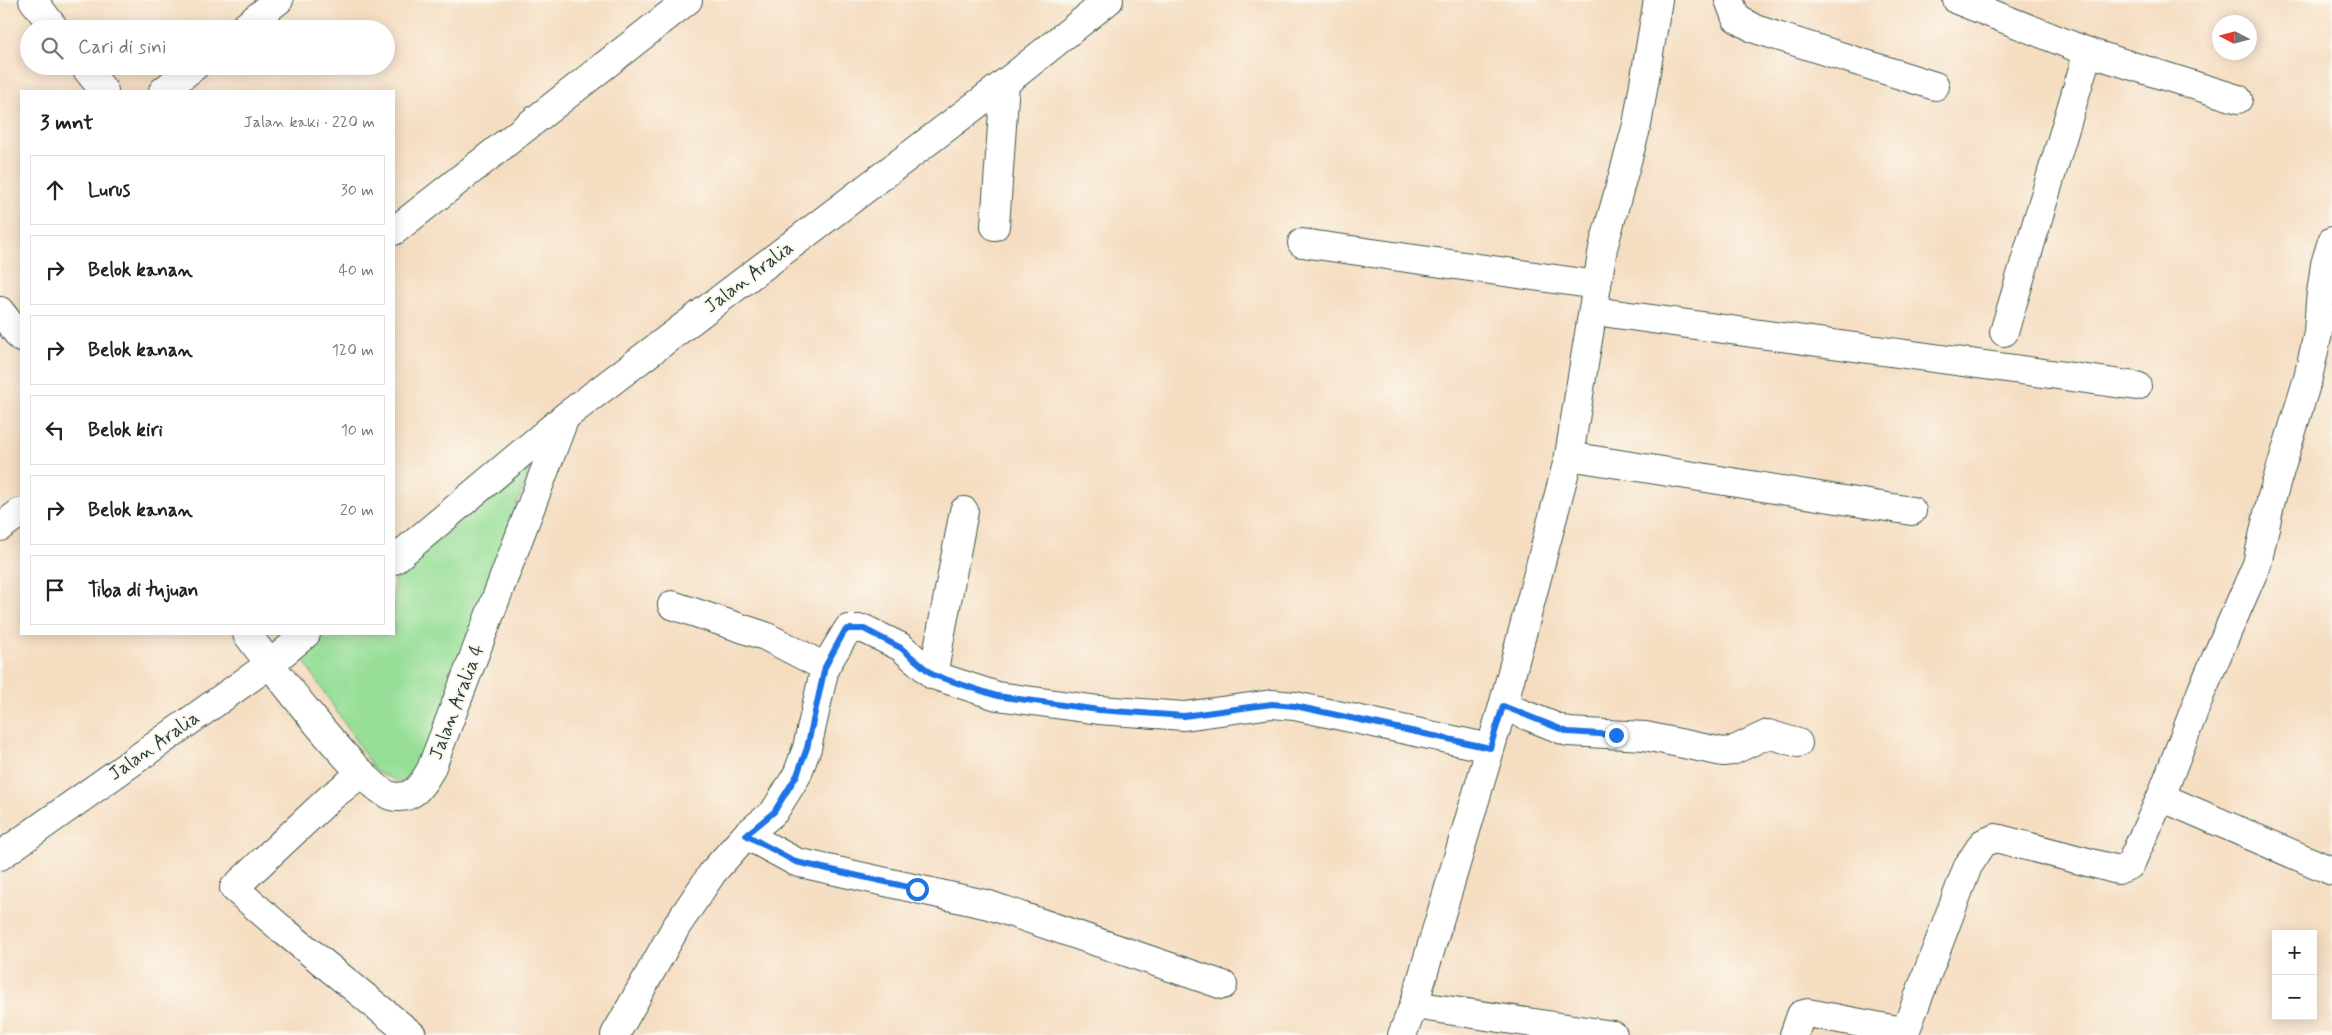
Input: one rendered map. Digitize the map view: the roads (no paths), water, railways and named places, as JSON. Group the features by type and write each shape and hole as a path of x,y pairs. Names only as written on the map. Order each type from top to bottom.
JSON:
{"street":[{"path":"33,0 48,20"},
{"path":"253,20 279,0"},
{"path":"395,230 688,0"},
{"name":"Jalan Aralia","path":"395,559 566,416 1005,83 1109,0"},
{"path":"1402,1035 1414,1005 1503,706 1569,456 1604,248 1637,125 1658,0"},
{"path":"1729,0 1736,18 1755,29 1935,86"},
{"path":"1957,0 2088,52 2238,99"},
{"path":"2004,332 2088,52"},
{"path":"91,75 103,90"},
{"path":"164,90 183,75"},
{"path":"995,226 1005,83"},
{"path":"1794,1035 1801,1015 1808,1013 1902,1031 1907,1027 1968,866 1983,843 1996,838 2118,870 2124,870 2130,865 2161,797 2202,690 2257,564 2272,500 2308,378 2318,333 2325,264 2332,240"},
{"path":"1302,242 1596,298 2138,386"},
{"path":"0,311 20,337"},
{"name":"Jalan Aralia 4","path":"248,635 270,664 377,789 392,796 408,796 420,789 431,769 566,416"},
{"path":"1569,456 1912,511"},
{"path":"933,675 964,511"},
{"path":"0,527 20,513"},
{"path":"672,606 764,636 825,667"},
{"path":"615,1035 686,911 713,872 746,835 774,812 797,775 807,748 825,667 844,632 848,629 864,629 901,648 933,675 997,696 1099,710 1184,716 1272,704 1295,706 1490,748"},
{"name":"Jalan Aralia","path":"0,856 270,664 305,635"},
{"path":"1503,706 1568,732 1644,736 1723,752 1732,751 1768,734 1798,743"},
{"path":"362,773 330,798 234,888 412,1035"},
{"path":"2161,797 2332,872"},
{"path":"746,835 796,862 989,905 1223,985"},
{"path":"1414,1005 1613,1035"}]}
